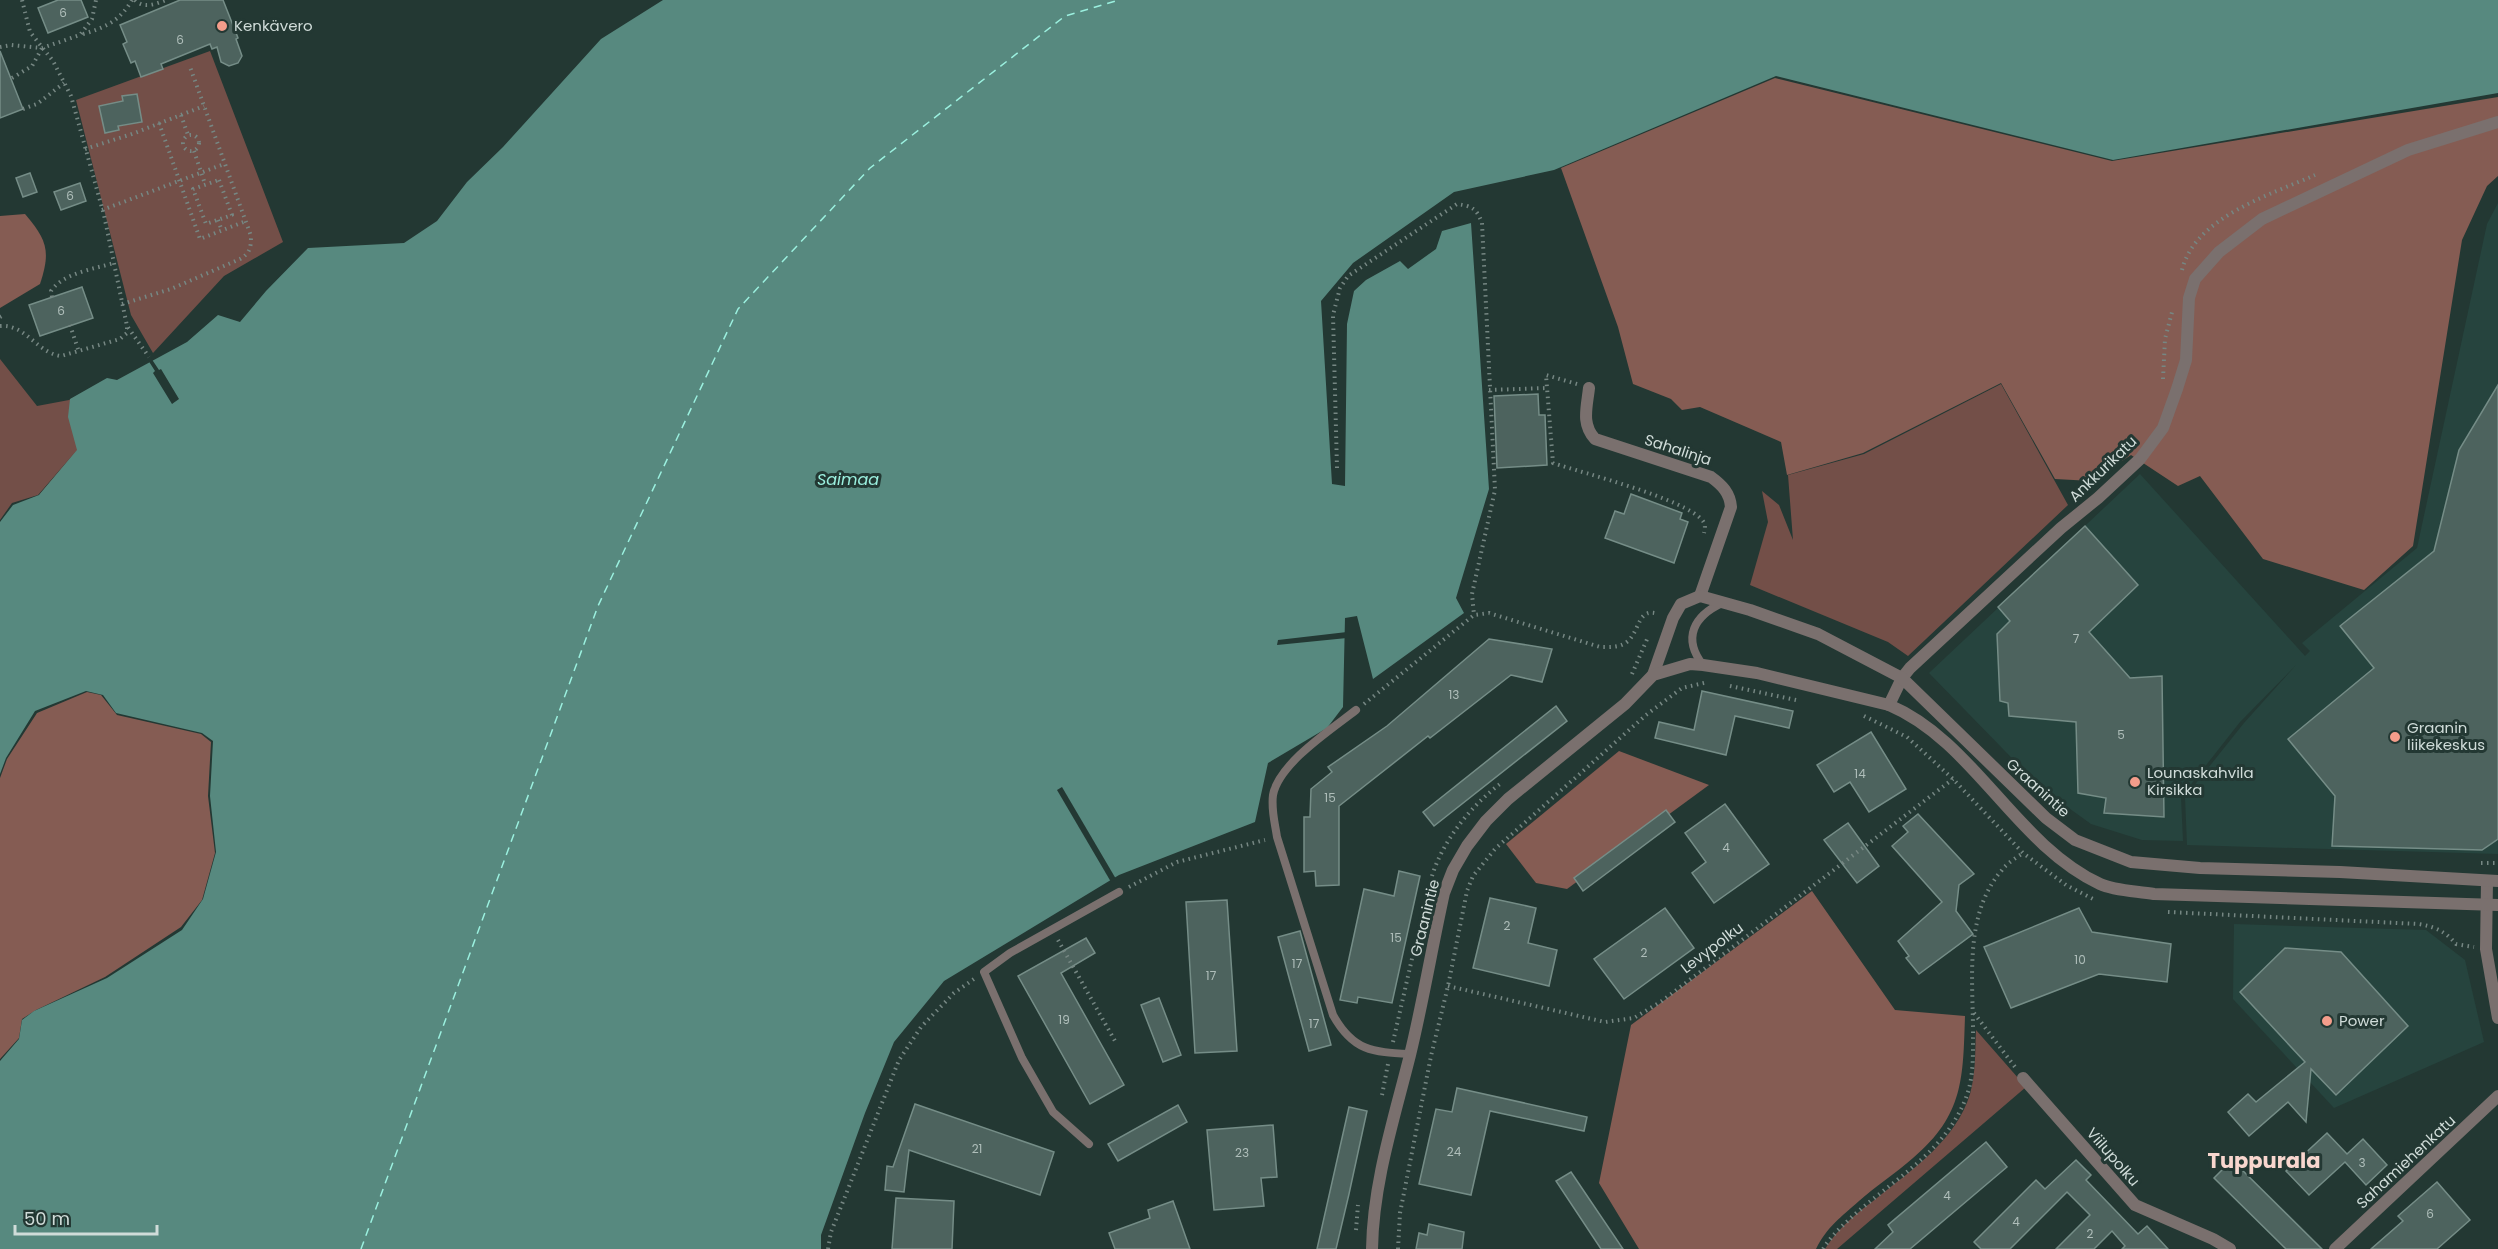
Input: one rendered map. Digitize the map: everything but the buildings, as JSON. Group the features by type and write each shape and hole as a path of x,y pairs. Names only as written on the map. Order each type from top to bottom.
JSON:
{"street":[{"name":"Ankkurikatu","path":"1889,705 1902,678 2061,528 2140,459 2163,428 2186,360 2189,298 2195,279 2220,252 2262,219 2408,150 2498,122"},
{"name":"Sahalinja","path":"1589,388 1585,421 1588,431 1595,439 1711,477 1723,487 1731,500 1731,507 1700,596"},
{"name":"Graanintie","path":"1372,1249 1374,1208 1444,893 1453,870 1486,821 1508,800 1625,704 1653,675 1673,618 1681,604 1700,596 1818,634 1902,678 2046,818 2075,840 2131,862 2200,868 2340,872 2492,881"},
{"name":"Graanintie","path":"1653,675 1690,664 1703,665 1757,673 1889,705 1915,719 1950,748 2049,851 2102,885 2154,894 2498,905"},
{"path":"2492,881 2485,904 2486,949 2498,1018"},
{"name":"Viilupolku","path":"2024,1078 2135,1205 2213,1239 2230,1249"},
{"name":"Sahamiehenkatu","path":"2335,1249 2498,1096"}],"lane":[{"path":"1703,665 1695,655 1692,642 1693,630 1706,613 1724,603"},
{"path":"1356,710 1304,751 1278,780 1272,808 1278,837 1333,1015 1343,1033 1360,1045 1375,1051 1410,1054"},
{"path":"1089,1144 1053,1112 1022,1058 984,972 1010,953 1119,892"}],"path":[{"path":"0,326 12,326 52,355 61,356 120,339 127,333 102,210 70,96 53,61 30,32 22,0"},
{"path":"80,35 92,19 96,0"},
{"path":"0,47 11,45 42,48 106,27 122,14 133,0 138,4 146,5 166,0"},
{"path":"12,78 32,66 42,48"},
{"path":"122,304 171,289 247,255 251,249 251,236 246,221 190,68"},
{"path":"23,109 36,104 64,83"},
{"path":"85,149 204,106"},
{"path":"181,115 188,135"},
{"path":"159,123 200,239 246,221"},
{"path":"188,135 183,142 184,147 194,151 205,185"},
{"path":"188,135 193,135 199,140 199,146 194,151"},
{"path":"102,210 224,164"},
{"path":"219,180 232,215 218,220 206,224 193,189 219,180"},
{"path":"1337,468 1333,315 1340,288 1348,276 1457,204 1470,206 1477,210 1482,223 1495,490 1472,594 1474,615"},
{"path":"218,220 222,231"},
{"path":"52,297 51,291 57,283 114,263"},
{"path":"0,317 5,314"},
{"path":"70,325 78,352"},
{"path":"127,326 149,357"},
{"path":"1589,388 1546,375 1553,463 1682,505 1702,519 1706,526 1702,541"},
{"path":"1489,390 1547,388"},
{"path":"1654,624 1663,605"},
{"path":"1356,710 1474,615 1489,613 1600,647 1613,647 1627,642 1632,637 1640,619 1646,613 1658,614"},
{"path":"1632,673 1650,634"},
{"path":"1398,1249 1400,1212 1431,1056 1467,891 1482,862 1646,716 1682,688 1709,682"},
{"path":"1721,684 1803,702"},
{"name":"Levypolku","path":"1448,986 1605,1022 1634,1018 1662,1001 1953,779 1907,737 1858,713 1850,712 1854,696"},
{"path":"1119,892 1177,862 1278,837"},
{"path":"1823,1249 1830,1237 1869,1201 1922,1160 1944,1136 1958,1116 1968,1093 1972,1070 1973,941 1980,912 1989,887 2003,868 2023,853"},
{"path":"2476,862 2498,863"},
{"path":"1052,930 1115,1041"},
{"path":"828,1249 831,1232 899,1060 921,1027 954,993 984,972"},
{"path":"1974,1013 2024,1078"}],"shaded area":[{"path":"210,51 283,242 224,276 153,353 131,315 76,100"},
{"path":"1775,78 2112,161 2498,97 2498,176 2487,186 2462,240 2413,546 2364,590 2263,559 2200,476 2178,486 2131,455 2092,481 2055,479 2001,383 1863,453 1787,475 1781,442 1700,407 1682,410 1671,399 1633,384 1618,327 1561,168"},
{"path":"2498,203 2498,854 2187,845 2185,797 2244,723 2296,665 2240,722 2181,797 2183,841 2142,840 2091,824 2041,788 1929,673 2140,474 2305,656 2310,651 2302,643 2417,548 2487,224"},
{"path":"25,214 38,231 45,246 43,273 40,284 0,308 0,216"},
{"path":"0,359 37,406 69,400 80,394 102,456 39,495 76,451 38,495 12,503 0,520"},
{"path":"2001,384 2068,505 1908,656 1888,642 1750,585 1768,522 1762,491 1779,505 1793,540 1788,475 1864,454"},
{"path":"87,692 101,695 117,715 201,734 211,742 208,796 215,853 202,900 181,927 105,977 22,1019 19,1038 0,1059 0,778 7,759 37,713"},
{"path":"1619,751 1709,785 1567,889 1536,883 1506,844"},
{"path":"1812,891 1895,1010 1965,1016 1961,1077 1951,1111 1930,1142 1840,1217 1816,1249 1639,1249 1599,1183 1631,1025"},
{"path":"2234,924 2426,930 2465,960 2484,1042 2334,1108 2233,999"},
{"path":"1976,1030 2026,1087 1837,1249 1825,1249 1848,1221 1919,1164 1955,1126 1972,1086"}],"water":[{"name":"Saimaa","path":"663,0 2498,0 2498,93 2113,160 1776,76 1554,170 1454,192 1353,263 1321,301 1332,484 1345,486 1347,324 1354,291 1366,280 1400,261 1408,269 1436,249 1442,231 1471,223 1489,489 1456,598 1464,613 1373,679 1357,616 1345,618 1343,707 1327,728 1268,763 1255,822 1119,875 944,981 894,1042 865,1113 821,1235 821,1249 0,1249 0,1061 19,1039 22,1020 34,1011 107,978 182,930 203,899 216,852 210,796 213,741 202,733 116,713 103,695 86,691 35,711 6,758 0,774 0,522 13,505 39,495 77,450 68,417 70,399 107,378 117,380 187,342 218,315 240,322 266,291 308,248 404,243 437,221 467,182 503,147 601,39"}],"pier":[{"path":"151,358 159,370 161,369 179,399 172,404 153,373 155,371 148,360"},
{"path":"1347,632 1347,638 1277,645 1278,640"},
{"path":"1062,787 1116,879 1111,882 1057,790"}],"ferry route":[{"path":"361,1249 598,606 738,309 870,168 1065,16 1119,0"}],"place":[{"name":"Kenkävero","path":"222,26"},
{"name":"Graanin liikekeskus","path":"2395,737"},
{"name":"Lounaskahvila Kirsikka","path":"2135,782"},
{"name":"Power","path":"2327,1021"}],"district":[{"name":"Tuppurala","path":"2264,1161"}]}
